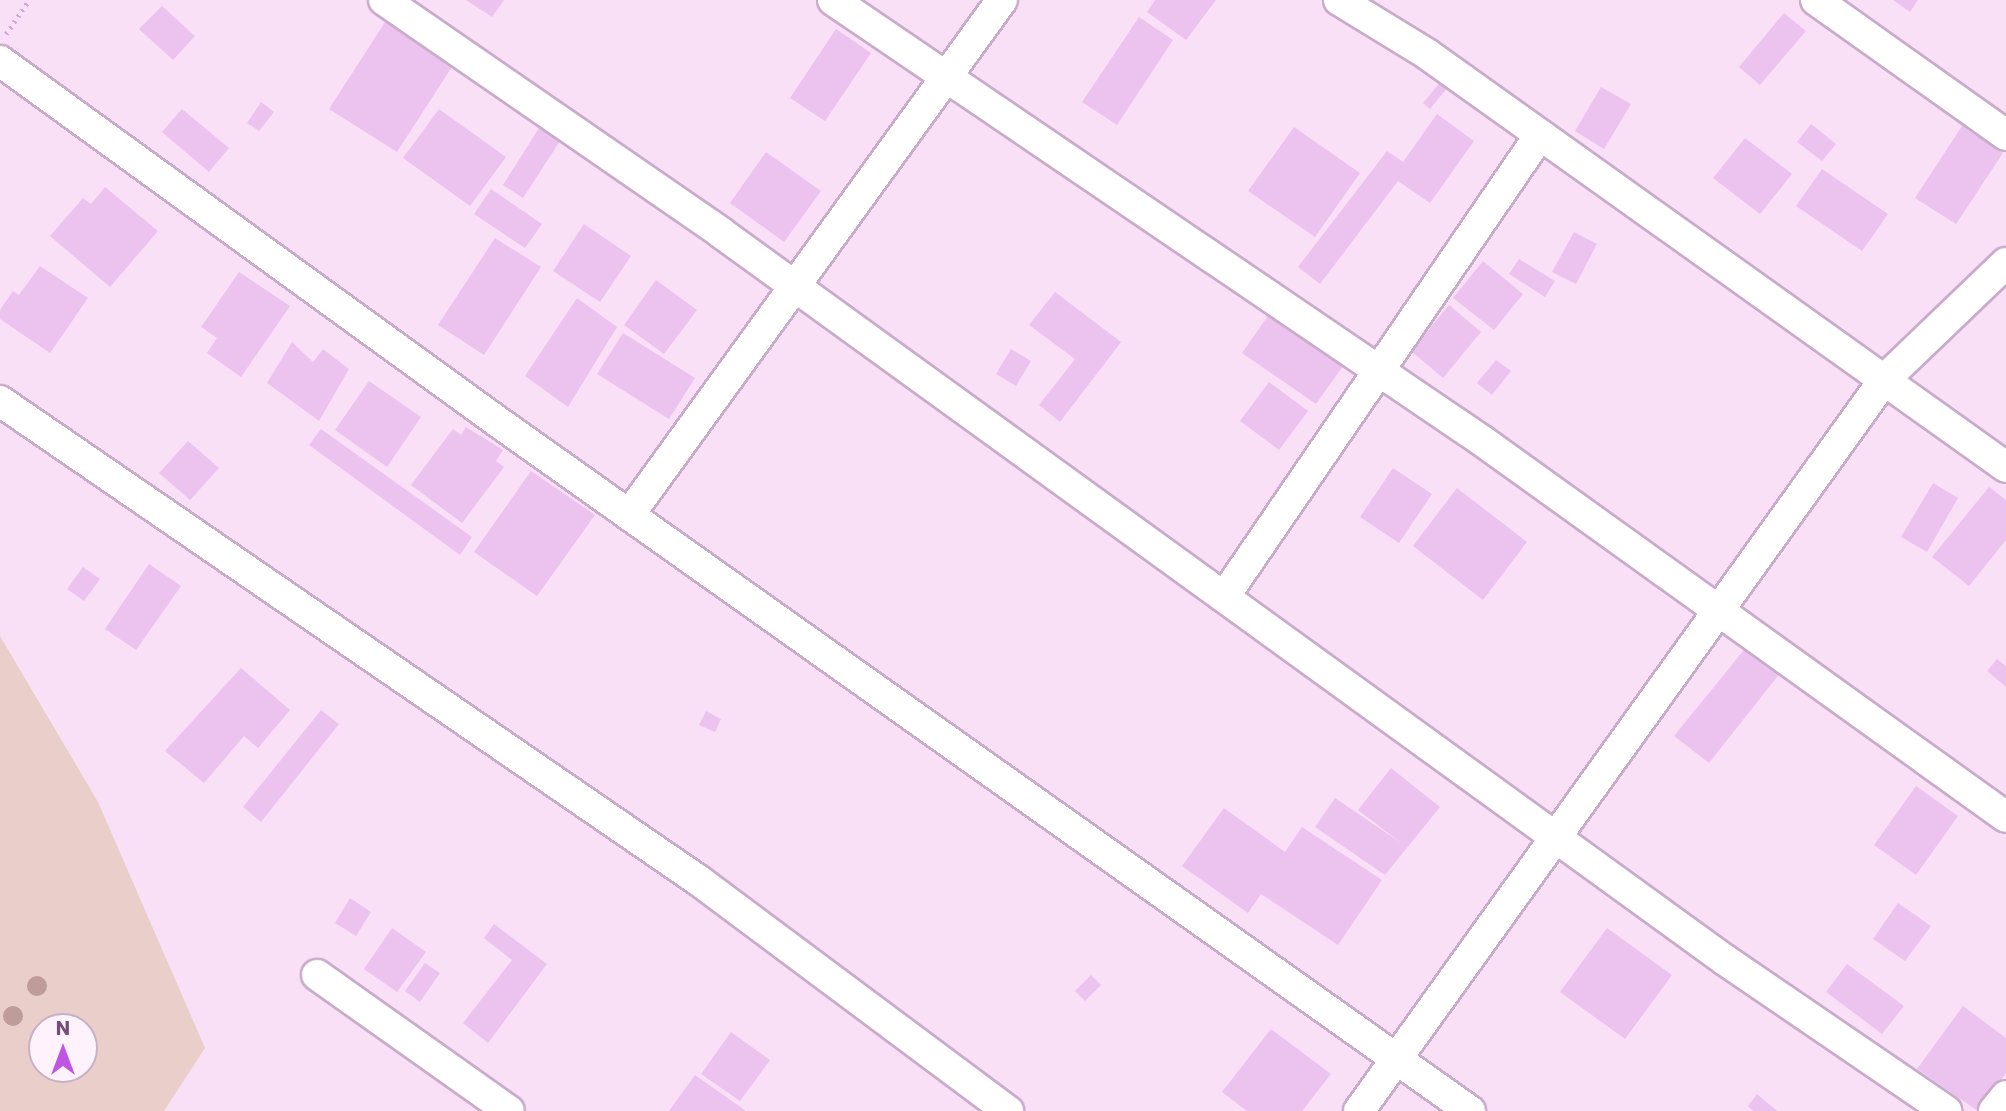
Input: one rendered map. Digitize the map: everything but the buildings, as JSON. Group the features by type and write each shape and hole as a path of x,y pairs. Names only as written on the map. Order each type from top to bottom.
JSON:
{"street":[{"path":"384,0 796,287 1553,836 1945,1111"},
{"path":"833,0 1376,369 1720,611 2006,817"},
{"path":"629,515 1002,0"},
{"path":"1339,0 1427,54 2006,467"},
{"path":"1816,0 2006,135"},
{"path":"0,61 629,515 1470,1111"},
{"path":"1224,597 1376,369 1540,135"},
{"path":"1359,1111 1553,836 1720,611 1884,380 2006,263"},
{"path":"0,401 698,880 1008,1111"},
{"path":"317,975 509,1111"},
{"path":"1994,1111 2006,1096"}],"path":[{"path":"0,42 29,0"}],"shaded area":[{"path":"0,0 2006,0 2006,1111 0,1111"},
{"path":"0,636 98,802 205,1048 164,1111 0,1111"}]}
